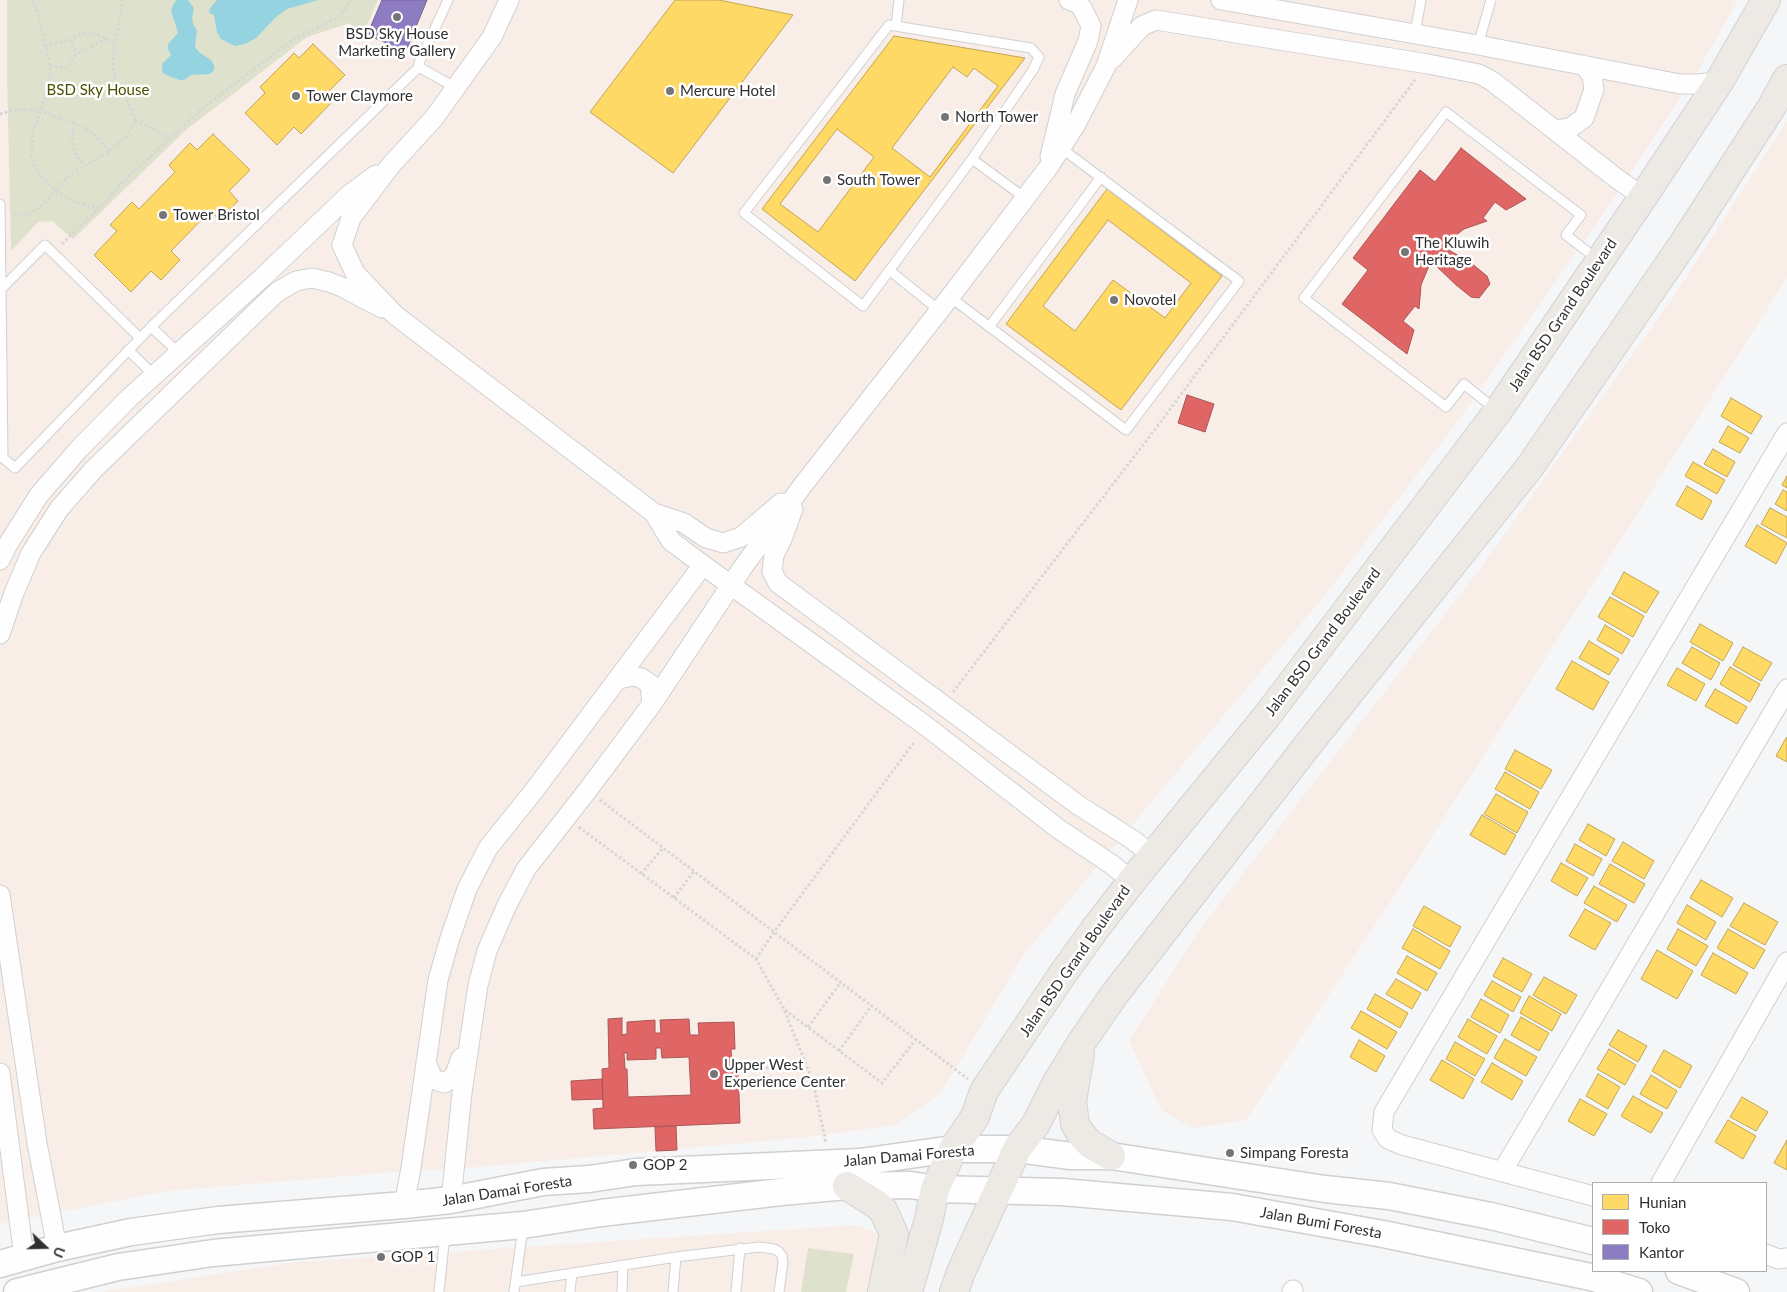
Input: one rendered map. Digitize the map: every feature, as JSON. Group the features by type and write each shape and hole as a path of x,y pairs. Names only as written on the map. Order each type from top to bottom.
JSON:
{"main road":[{"name":"Jalan BSD Grand Boulevard","path":"908,1292 929,1218 935,1189 953,1149 975,1116 984,1091 1062,975 1132,881 1266,717 1498,411 1719,82 1766,0"},
{"path":"954,1292 1017,1149 1036,1124 1057,1082 1114,995 1307,746 1529,468 1683,244 1771,108 1787,79"},
{"path":"1082,1043 1072,1101 1075,1124 1090,1144 1111,1156"},
{"name":"Jalan Damai Foresta","path":"12,1261 57,1248 131,1232 210,1221 451,1200 543,1182 589,1179 636,1172 860,1162 953,1149 1017,1149"},
{"path":"1017,1149 1071,1156 1111,1156 1325,1189 1389,1196 1491,1216 1592,1241"},
{"name":"Jalan Damai Foresta","path":"17,1292 81,1274 158,1260 251,1249 523,1225 601,1213 847,1186 911,1185 935,1189 998,1191"},
{"path":"847,1186 883,1210 894,1234 882,1292"},
{"name":"Jalan Bumi Foresta","path":"998,1191 1062,1192 1232,1207 1383,1234 1582,1275 1638,1292"},
{"path":"1682,1272 1736,1292"}],"street":[{"path":"509,0 492,37 456,88 434,118 391,166 351,218 342,245 355,273 395,315 654,514 671,541 926,726 1060,830 1111,864 1132,881"},
{"path":"1048,168 1065,94 1088,41 1091,26 1079,4 1068,0"},
{"path":"451,1200 462,1093 478,985 487,952 506,907 526,870 652,704 731,585 802,485 945,304 1048,168 1076,124 1106,66 1128,0"},
{"path":"1221,0 1415,33 1680,84 1719,82"},
{"path":"1106,66 1142,26 1156,20 1479,74 1492,81 1643,197"},
{"path":"1555,130 1570,128 1584,118 1594,89 1592,76 1584,65"},
{"path":"0,560 39,495 78,450 129,398 263,277 349,195 391,166"},
{"path":"263,277 277,292"},
{"path":"0,634 32,553 59,509 94,469 277,292 296,281 312,278 342,287 395,315"},
{"path":"1592,1196 1402,1145 1388,1139 1382,1130 1384,1112 1787,433"},
{"path":"802,485 774,555 772,571 778,583 1078,805 1133,840 1152,856"},
{"path":"654,514 684,523 706,538 723,542 741,537 802,485"},
{"path":"404,1205 438,980 467,889 488,848 619,679 703,565"},
{"path":"619,679 632,676 641,678 650,684 652,704"},
{"path":"1502,1172 1787,689"},
{"path":"1060,830 1072,830 1078,826 1081,818 1078,805"},
{"path":"0,895 37,1143 57,1248"},
{"path":"1662,1182 1787,962"},
{"path":"426,1062 433,1079 444,1083 454,1077 472,1029"},
{"path":"0,1073 10,1147 12,1261"},
{"path":"10,1147 37,1143"},
{"path":"1767,1254 1778,1259 1787,1258"}],"lane":[{"path":"0,204 3,458 15,468 151,327 419,67 419,63 448,0"},
{"path":"896,26 900,0"},
{"path":"1415,33 1421,0"},
{"path":"1478,45 1491,0"},
{"path":"889,25 1031,48 1039,57 1033,70 972,159 863,306 744,213 889,25"},
{"path":"419,67 456,88"},
{"path":"1498,411 1464,384 1446,407 1304,298 1446,112 1581,215 1566,235 1600,261"},
{"path":"889,270 945,304 989,327 1126,430 1238,281 1061,148"},
{"path":"972,159 1025,198"},
{"path":"989,327 1101,177"},
{"path":"1,289 44,246 140,338"},
{"path":"151,327 179,353"},
{"path":"128,350 154,376"},
{"path":"514,1292 523,1225"},
{"path":"439,1292 446,1232"},
{"path":"516,1282 740,1248 770,1248 780,1252 783,1262 779,1292"},
{"path":"736,1292 740,1248"},
{"path":"673,1292 676,1257"},
{"path":"622,1292 623,1265"},
{"path":"570,1292 572,1273"}],"path":[{"path":"33,0 50,66 48,90 33,132 31,159 38,173 55,190 74,202 99,208"},
{"path":"0,218 26,215 40,207 72,173 109,152 126,137 135,121 130,106 115,79 113,68 115,43 122,6 121,0"},
{"path":"52,253 130,175 203,108 294,39 338,18 350,0"},
{"path":"45,46 70,40 84,33 97,34 115,43"},
{"path":"50,66 66,68 77,54 106,39"},
{"path":"70,40 77,54"},
{"path":"943,705 1150,436 1428,64"},
{"path":"0,114 19,109 40,111 74,123 93,134 109,152"},
{"path":"135,121 154,129 168,139"},
{"path":"74,123 72,138 76,155 85,166"},
{"path":"756,959 926,726"},
{"path":"587,791 984,1091"},
{"path":"566,818 756,959 784,1009 813,1082 830,1163"},
{"path":"642,874 663,848"},
{"path":"674,898 694,871"},
{"path":"808,1028 841,982"},
{"path":"839,1051 872,1005"},
{"path":"784,1009 882,1083 916,1039"},
{"path":"766,1068 806,1065"}],"shaded area":[{"path":"0,0 1738,0 1698,71 1599,220 1455,425 1325,595 1024,954 941,1093 896,1125 809,1137 480,1167 166,1191 0,1224"},
{"path":"1787,121 1787,278 1393,898 1246,1120 1193,1128 1162,1111 1129,1041 1199,930 1480,569 1674,296"},
{"path":"856,1225 882,1235 874,1292 101,1292 296,1262"}],"green space":[{"name":"BSD Sky House","path":"7,0 378,0 362,37 350,23 307,37 186,130 73,239 52,221 38,222 11,251"},
{"path":"808,1248 854,1254 846,1292 801,1292"}],"water":[{"path":"177,0 188,0 194,8 192,18 197,30 195,47 200,53 211,60 214,65 214,70 210,74 191,75 184,80 179,80 164,74 162,70 162,64 171,55 168,44 178,33 171,10"},
{"path":"217,0 318,0 287,9 277,16 256,38 245,44 235,46 221,39 217,32 214,15 209,13 210,8"}],"building: Hunian":[{"name":"Mercure Hotel","path":"675,0 719,0 793,15 673,173 590,112"},
{"path":"894,36 1025,58 855,281 762,209"},
{"name":"Tower Claymore","path":"313,44 345,75 327,93 334,100 301,134 294,127 277,145 245,113 265,93 260,87 294,53 299,58"},
{"name":"North Tower","path":"953,67 967,77 974,68 998,86 930,177 892,148"},
{"name":"South Tower","path":"837,129 874,157 818,232 780,204"},
{"name":"Tower Bristol","path":"213,134 250,170 229,191 238,201 220,220 210,211 171,251 180,260 161,280 151,271 131,292 94,255 117,231 110,225 132,202 139,209 175,172 169,165 190,143 197,150"},
{"name":"Novotel","path":"1107,189 1222,276 1121,410 1006,324"},
{"path":"1108,220 1191,283 1165,318 1113,280 1075,331 1043,306"},
{"path":"1731,398 1762,416 1751,434 1721,416"},
{"path":"1728,426 1749,438 1740,453 1719,442"},
{"path":"1713,449 1735,462 1727,477 1704,464"},
{"path":"1693,462 1725,480 1717,494 1685,476"},
{"path":"1787,476 1787,488 1782,485"},
{"path":"1687,486 1712,501 1702,520 1676,505"},
{"path":"1783,490 1787,492 1787,511 1775,504"},
{"path":"1770,508 1787,517 1787,538 1761,524"},
{"path":"1757,525 1787,543 1776,564 1745,546"},
{"path":"1624,572 1659,592 1646,613 1612,594"},
{"path":"1610,597 1644,616 1633,637 1598,617"},
{"path":"1700,624 1733,643 1723,661 1690,642"},
{"path":"1605,625 1630,640 1622,654 1597,640"},
{"path":"1589,641 1619,659 1609,675 1579,658"},
{"path":"1692,647 1720,663 1711,680 1682,663"},
{"path":"1743,647 1772,663 1761,681 1733,665"},
{"path":"1572,661 1609,682 1593,710 1556,689"},
{"path":"1730,667 1760,684 1750,702 1720,684"},
{"path":"1677,668 1705,684 1696,701 1667,685"},
{"path":"1715,689 1747,707 1737,724 1705,706"},
{"path":"1787,738 1787,762 1776,756"},
{"path":"1515,750 1552,770 1541,789 1505,769"},
{"path":"1505,772 1539,792 1530,809 1495,789"},
{"path":"1496,794 1528,812 1517,833 1484,814"},
{"path":"1482,815 1516,835 1505,855 1470,835"},
{"path":"1588,824 1615,839 1606,856 1579,840"},
{"path":"1623,842 1654,861 1644,879 1612,861"},
{"path":"1575,844 1602,859 1593,876 1566,861"},
{"path":"1561,863 1588,878 1577,896 1551,881"},
{"path":"1610,864 1645,884 1634,903 1599,884"},
{"path":"1701,880 1733,898 1722,917 1690,898"},
{"path":"1594,886 1627,905 1617,922 1584,903"},
{"path":"1744,903 1778,922 1765,945 1730,926"},
{"path":"1687,905 1716,922 1706,940 1677,923"},
{"path":"1424,906 1461,927 1450,947 1413,926"},
{"path":"1585,909 1611,923 1595,950 1569,936"},
{"path":"1413,929 1450,951 1440,969 1402,948"},
{"path":"1678,929 1708,946 1696,966 1667,949"},
{"path":"1728,929 1765,950 1754,969 1717,948"},
{"path":"1657,950 1693,971 1677,999 1641,979"},
{"path":"1713,953 1748,973 1736,994 1701,975"},
{"path":"1407,956 1437,973 1427,991 1397,973"},
{"path":"1503,958 1532,974 1522,992 1493,976"},
{"path":"1544,977 1577,995 1566,1014 1533,995"},
{"path":"1396,979 1421,993 1412,1009 1386,994"},
{"path":"1492,981 1521,997 1513,1012 1484,995"},
{"path":"1375,994 1408,1013 1400,1028 1367,1009"},
{"path":"1529,996 1561,1014 1552,1031 1520,1013"},
{"path":"1481,999 1509,1015 1500,1033 1471,1017"},
{"path":"1361,1011 1397,1032 1387,1049 1351,1028"},
{"path":"1521,1017 1549,1033 1539,1051 1511,1035"},
{"path":"1468,1019 1497,1036 1487,1054 1458,1037"},
{"path":"1618,1030 1647,1046 1638,1062 1609,1045"},
{"path":"1505,1039 1537,1057 1526,1076 1494,1058"},
{"path":"1359,1040 1385,1056 1376,1072 1350,1057"},
{"path":"1455,1042 1485,1059 1475,1076 1446,1059"},
{"path":"1609,1049 1636,1065 1625,1085 1597,1069"},
{"path":"1664,1050 1692,1066 1680,1088 1652,1071"},
{"path":"1442,1060 1474,1079 1463,1099 1430,1080"},
{"path":"1492,1063 1523,1081 1512,1100 1481,1082"},
{"path":"1598,1074 1620,1087 1608,1109 1586,1096"},
{"path":"1651,1075 1677,1091 1667,1109 1640,1094"},
{"path":"1633,1096 1663,1113 1651,1133 1621,1116"},
{"path":"1742,1097 1768,1112 1756,1131 1730,1117"},
{"path":"1580,1099 1607,1114 1594,1136 1568,1121"},
{"path":"1728,1120 1756,1136 1743,1159 1715,1142"},
{"path":"1787,1140 1787,1170 1774,1163"}],"building: Toko":[{"name":"The Kluwih Heritage","path":"1461,148 1526,199 1506,210 1495,202 1483,218 1487,221 1464,229 1442,246 1471,263 1487,276 1490,284 1479,298 1471,297 1431,261 1421,285 1419,309 1415,306 1403,321 1414,330 1407,354 1342,304 1368,270 1353,258 1420,170 1435,182"},
{"path":"1187,395 1214,404 1205,432 1178,423"},
{"name":"Upper West Experience Center","path":"622,1018 622,1035 627,1034 627,1022 655,1020 655,1033 661,1033 660,1020 689,1019 690,1035 699,1035 698,1023 734,1022 735,1049 731,1049 732,1066 738,1066 740,1123 594,1129 593,1109 603,1108 602,1069 609,1068 608,1019","holes":["656,1048 661,1048 662,1058 689,1057 691,1095 628,1097 627,1069 625,1069 624,1053 627,1053 627,1060 656,1059"]},
{"path":"602,1079 603,1099 572,1100 571,1081"},
{"path":"676,1126 677,1150 656,1151 655,1127"}],"building: Kantor":[{"name":"BSD Sky House Marketing Gallery","path":"382,0 427,0 406,51 367,35"}],"place":[{"name":"BSD Sky House Marketing Gallery","path":"397,17"},
{"name":"Mercure Hotel","path":"670,91"},
{"name":"Tower Claymore","path":"296,96"},
{"name":"North Tower","path":"945,117"},
{"name":"South Tower","path":"827,180"},
{"name":"Tower Bristol","path":"163,215"},
{"name":"The Kluwih Heritage","path":"1405,252"},
{"name":"Novotel","path":"1114,300"},
{"name":"Upper West Experience Center","path":"714,1074"},
{"name":"Simpang Foresta","path":"1230,1153"},
{"name":"GOP 2","path":"633,1165"},
{"name":"GOP 1","path":"381,1257"}]}
